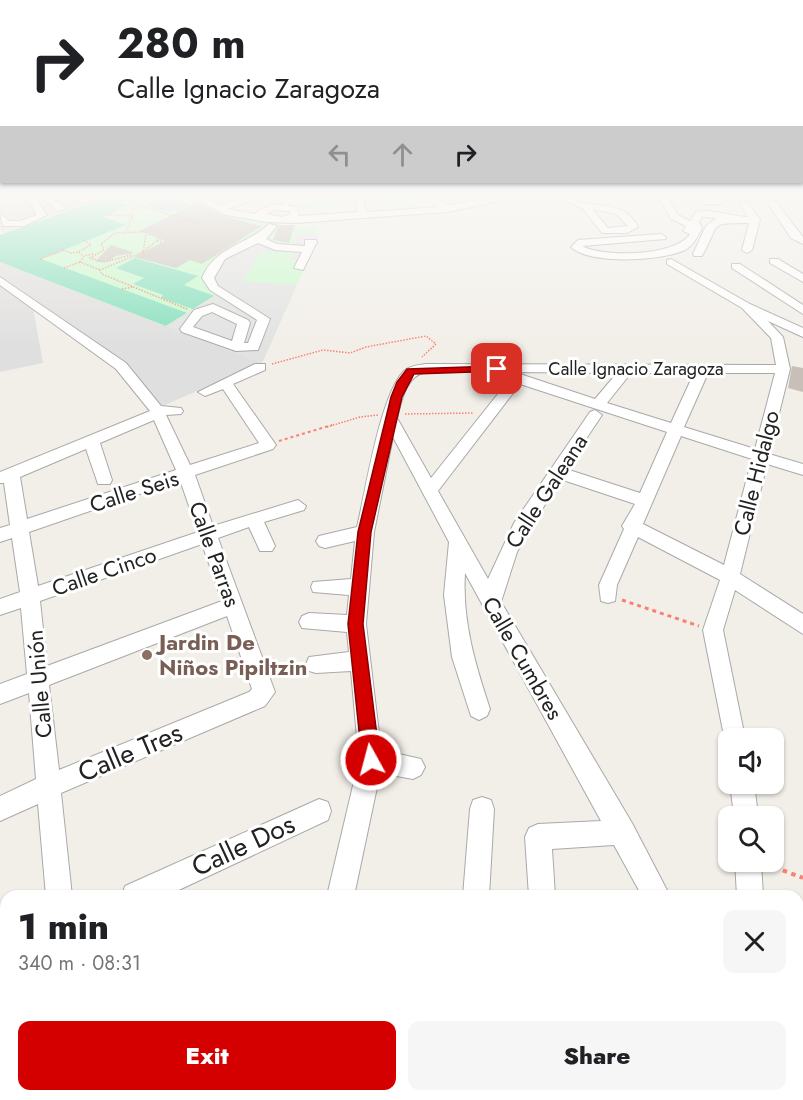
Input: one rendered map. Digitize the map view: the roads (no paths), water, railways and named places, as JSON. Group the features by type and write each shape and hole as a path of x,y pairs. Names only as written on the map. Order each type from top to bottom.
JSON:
{"street":[{"path":"236,347 244,323 213,308 198,313 186,329 236,347 253,347 268,314 208,278 215,264 230,249 240,245"},
{"path":"271,245 308,249"},
{"path":"299,268 310,245"},
{"path":"577,245 576,247 583,253 596,255 663,252 685,245"},
{"path":"698,254 702,245"},
{"path":"747,250 748,245"},
{"path":"774,261 803,279"},
{"path":"671,262 746,306 803,333"},
{"path":"736,266 803,310"},
{"name":"Calle Parras","path":"0,280 121,366 167,412 186,474 264,692 261,696"},
{"path":"746,306 777,337 783,369"},
{"path":"205,392 261,367"},
{"path":"497,369 597,410 675,429 803,470"},
{"name":"Calle Galeana","path":"491,603 496,576 513,538 597,410 627,369"},
{"name":"Calle Ignacio Zaragoza","path":"391,419 402,382 411,371 783,369"},
{"name":"Calle Hidalgo","path":"732,728 713,630 730,577 783,369"},
{"path":"608,595 608,585 632,526 702,370"},
{"path":"431,489 517,379"},
{"name":"Calle Seis","path":"9,532 268,445 225,382"},
{"path":"5,476 91,440 167,412"},
{"path":"341,890 371,760 356,624 358,587 365,532 391,419"},
{"name":"Calle Cumbres","path":"391,419 491,603 623,832 654,890"},
{"path":"91,440 104,480"},
{"path":"556,472 643,500"},
{"name":"Calle Unión","path":"5,476 9,532 30,596 58,890"},
{"name":"Calle Cinco","path":"0,607 254,519 298,506"},
{"path":"254,519 266,546"},
{"path":"632,526 730,577 803,625"},
{"path":"326,541 365,532"},
{"path":"458,540 454,595 462,657 478,709"},
{"path":"320,587 358,587"},
{"path":"0,694 233,606"},
{"path":"309,622 356,624"},
{"path":"316,664 360,661"},
{"name":"Calle Tres","path":"0,809 48,786 261,696"},
{"path":"371,760 413,767"},
{"path":"476,890 482,809"},
{"name":"Calle Dos","path":"148,890 319,811"},
{"path":"542,890 538,837 623,832"},
{"path":"749,872 750,890"}],"place":[{"name":"Jardin De Niños Pipiltzin","path":"147,655"}]}
